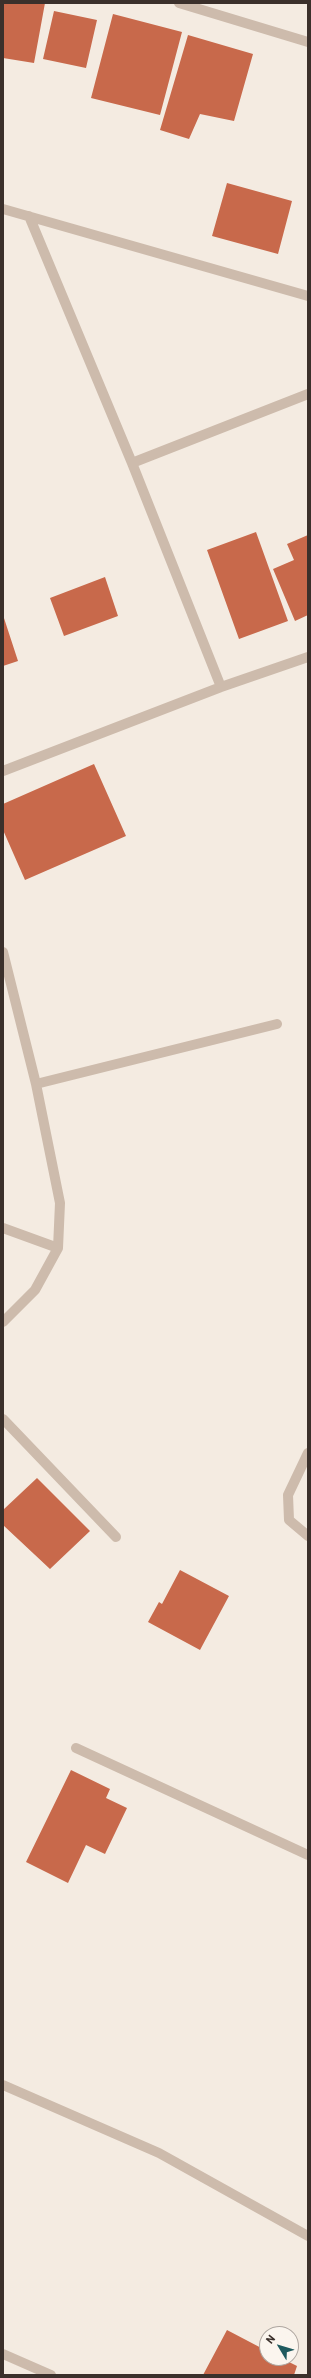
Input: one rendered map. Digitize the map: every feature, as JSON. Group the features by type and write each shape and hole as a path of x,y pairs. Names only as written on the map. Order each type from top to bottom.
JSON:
{"street":[{"path":"179,3 308,42"},
{"path":"3,209 308,296"},
{"path":"29,216 132,463 221,687"},
{"path":"132,463 308,394"},
{"path":"3,771 221,687 308,658"},
{"path":"3,952 4,962 36,1084 60,1203 58,1248 35,1290 3,1322"},
{"path":"36,1084 277,1024"},
{"path":"3,1228 58,1248"},
{"path":"3,1419 116,1537"},
{"path":"308,1453 288,1495 289,1520 308,1536"},
{"path":"76,1748 308,1855"},
{"path":"3,2085 159,2153 308,2236"},
{"path":"3,2354 51,2375"}],"building":[{"path":"3,3 45,3 34,63 3,58"},
{"path":"54,11 97,20 86,68 43,59"},
{"path":"113,14 182,32 160,115 91,98"},
{"path":"188,35 253,54 234,121 200,114 189,139 160,130"},
{"path":"227,183 292,201 278,254 212,236"},
{"path":"256,532 288,621 239,639 207,550"},
{"path":"308,535 308,615 295,621 273,569 294,560 287,544"},
{"path":"105,577 118,616 64,636 50,598"},
{"path":"3,615 18,661 3,666"},
{"path":"94,764 126,836 25,880 3,830 3,804"},
{"path":"37,1478 90,1531 50,1569 3,1525 3,1510"},
{"path":"180,1570 229,1596 200,1650 148,1622 159,1602 162,1604"},
{"path":"71,1770 110,1789 106,1798 127,1808 105,1854 86,1845 68,1883 26,1862"},
{"path":"227,2330 259,2347 259,2366 297,2366 294,2375 203,2375"}]}
